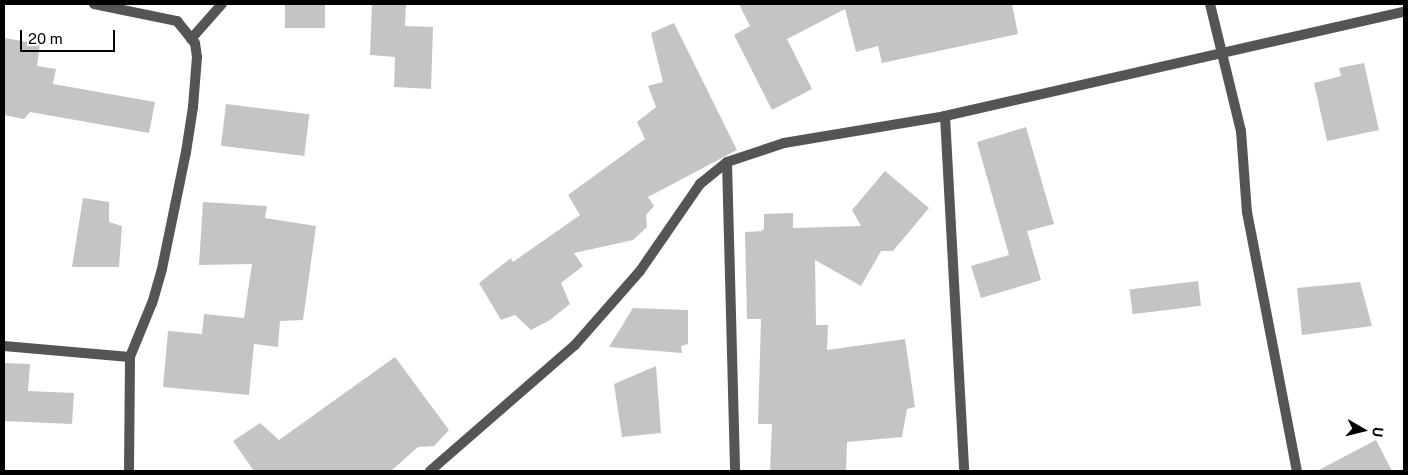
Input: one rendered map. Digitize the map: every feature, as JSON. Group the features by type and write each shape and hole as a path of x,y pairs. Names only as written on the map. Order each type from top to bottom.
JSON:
{"street":[{"path":"94,4 177,21 195,43 197,57 194,107 162,269 152,303 130,357 129,471"},
{"path":"191,39 222,4"},
{"path":"1210,4 1214,28 1222,52 1241,131 1247,212 1297,471"},
{"path":"430,471 575,345 640,271 700,184 727,162 784,143 945,116 1404,12"},
{"path":"945,116 964,471"},
{"path":"727,162 735,471"},
{"path":"4,346 130,357"}],"building":[{"path":"285,4 325,4 325,28 285,28"},
{"path":"372,4 406,4 405,26 433,27 431,89 394,87 395,57 370,55"},
{"path":"739,4 1012,4 1018,34 882,63 878,46 856,52 845,9 787,39 812,89 772,110 734,35 750,26"},
{"path":"674,23 737,150 648,197 654,206 646,215 647,227 633,240 574,253 583,266 561,283 570,304 550,320 531,330 515,315 501,320 479,283 511,258 513,262 580,215 568,195 645,139 637,122 656,107 648,86 663,82 651,33"},
{"path":"4,38 40,44 37,66 56,69 53,84 155,102 149,133 30,112 24,119 4,115"},
{"path":"1364,63 1379,130 1327,141 1314,83 1341,76 1339,68"},
{"path":"226,104 309,114 304,156 221,146"},
{"path":"1026,127 1054,224 1027,231 1041,280 981,298 971,266 1009,255 977,142"},
{"path":"885,171 929,208 893,251 881,251 861,286 815,260 816,325 828,325 827,350 905,339 915,407 907,409 902,437 847,442 846,471 770,471 772,424 758,424 761,319 747,319 745,232 764,231 761,230 764,229 764,214 793,213 793,228 861,226 852,210"},
{"path":"83,198 109,202 109,222 122,226 119,267 72,267"},
{"path":"203,202 267,206 265,218 316,226 303,320 280,321 278,347 254,344 249,395 163,387 168,331 202,334 204,314 244,318 252,264 199,265"},
{"path":"1198,281 1201,306 1133,314 1130,289"},
{"path":"1360,282 1372,326 1302,335 1297,288"},
{"path":"633,308 688,310 688,344 681,346 682,353 609,347"},
{"path":"395,357 449,430 434,446 418,447 391,471 254,471 233,441 260,423 279,440"},
{"path":"4,363 30,364 28,391 74,393 72,424 4,421"},
{"path":"656,366 661,433 622,437 614,384"},
{"path":"1376,440 1392,471 1317,471"}]}
